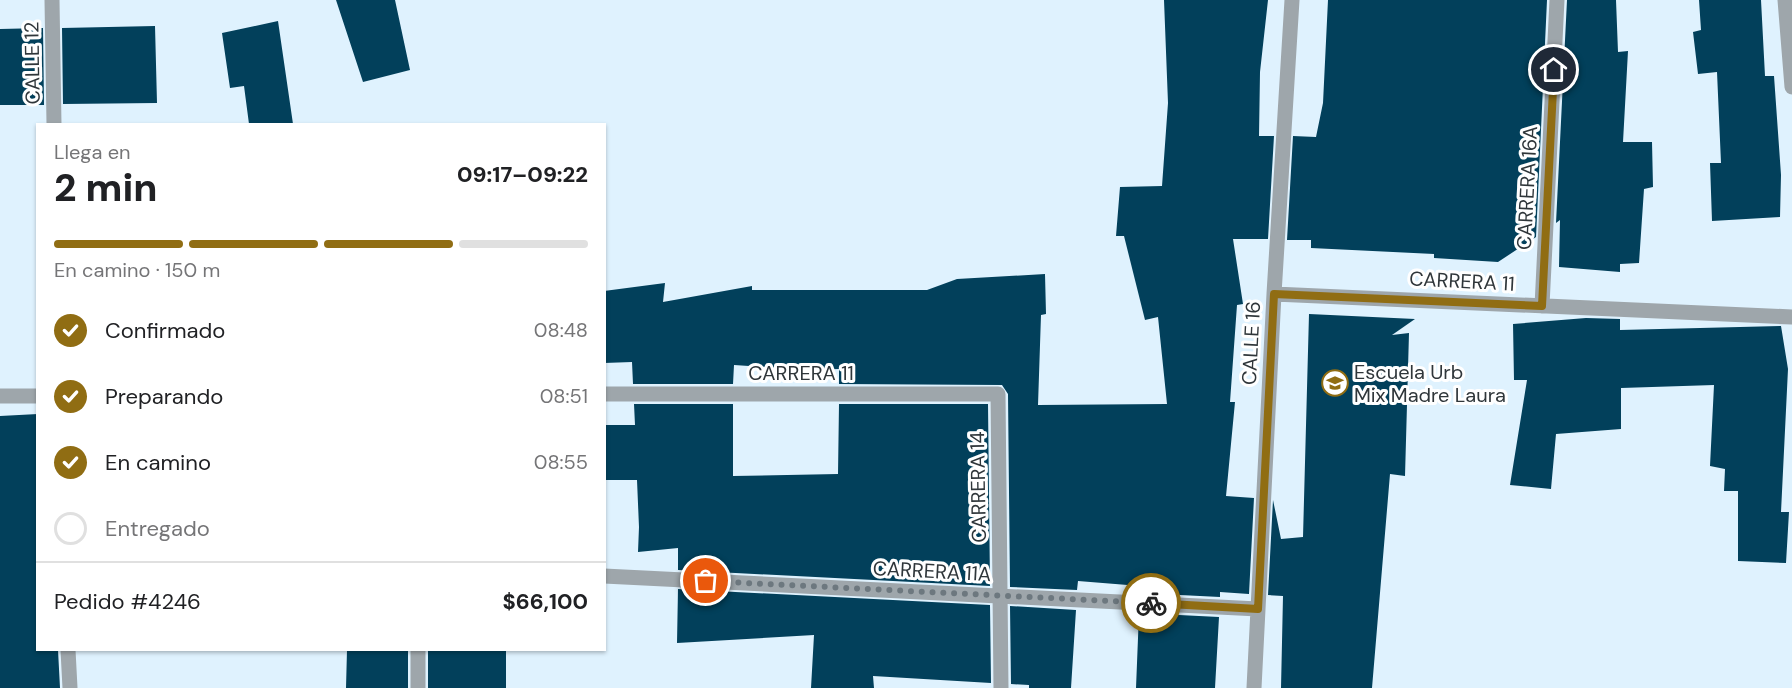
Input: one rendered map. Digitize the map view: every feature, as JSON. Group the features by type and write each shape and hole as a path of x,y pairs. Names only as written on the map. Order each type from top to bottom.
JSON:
{"street":[{"name":"CALLE 12","path":"52,0 54,123"},
{"name":"CALLE 16","path":"1254,688 1292,0"},
{"name":"CARRERA 16A","path":"1542,306 1557,0"},
{"path":"1785,0 1790,30 1792,87"},
{"name":"CARRERA 11","path":"1274,294 1792,317"},
{"name":"CARRERA 11","path":"606,394 998,394"},
{"name":"CARRERA 14","path":"998,394 1001,688"},
{"path":"0,396 36,396"},
{"name":"CARRERA 11A","path":"606,576 1258,609"},
{"path":"68,651 70,688"},
{"path":"418,651 418,688"}],"building":[{"path":"336,0 395,0 410,70 363,82"},
{"path":"1164,0 1268,0 1260,72 1259,136 1274,136 1268,239 1233,239 1243,304 1237,305 1230,402 1235,402 1226,496 1254,498 1249,594 1220,592 1220,597 1140,593 1140,586 1078,581 1077,590 1010,587 1008,394 1002,385 839,384 839,369 813,370 734,365 733,384 633,384 632,362 606,363 606,291 665,283 663,302 752,286 752,290 927,290 957,279 1045,274 1046,314 1041,315 1038,405 1167,404 1158,317 1145,320 1124,236 1116,236 1120,187 1162,186 1168,103"},
{"path":"1328,0 1547,0 1536,237 1498,262 1434,258 1434,254 1311,248 1311,240 1287,240 1293,136 1316,137 1323,103"},
{"path":"1567,0 1616,0 1618,52 1628,51 1623,142 1652,142 1653,187 1644,189 1639,263 1620,264 1620,272 1559,267 1560,220 1556,223"},
{"path":"1699,0 1761,0 1765,76 1774,76 1781,175 1780,217 1712,221 1710,163 1721,163 1717,72 1698,74 1693,32 1701,30"},
{"path":"278,21 293,123 249,123 244,86 230,88 222,33"},
{"path":"155,26 157,103 63,104 62,28"},
{"path":"43,28 44,105 0,105 0,29"},
{"path":"1309,314 1415,319 1392,335 1409,333 1405,476 1390,474 1372,688 1281,688 1283,596 1268,595 1273,500 1281,539 1303,537"},
{"path":"1586,318 1620,319 1620,330 1781,326 1788,369 1781,512 1789,512 1786,563 1738,561 1738,491 1724,491 1725,469 1710,466 1714,385 1621,388 1621,429 1556,434 1551,489 1510,485 1527,380 1514,380 1513,324"},
{"path":"634,404 733,404 733,476 838,474 839,404 988,404 990,586 678,570 678,548 638,552 637,480 606,480 606,425 635,425"},
{"path":"36,414 36,651 58,651 60,688 0,688 0,416"},
{"path":"678,589 990,605 991,683 873,676 874,688 811,688 814,635 677,643"},
{"path":"1010,606 1076,610 1071,688 1029,688 1029,685 1011,684"},
{"path":"1139,613 1219,617 1215,688 1136,688"},
{"path":"347,651 408,651 408,688 346,688"},
{"path":"428,651 506,651 506,688 428,688"}],"way so far":[{"path":"706,581 1151,603"}],"place":[{"name":"Escuela Urb Mix Madre Laura","path":"1335,383"}],"route":[{"path":"1151,603 1258,609 1274,294 1542,306 1554,70"}]}
